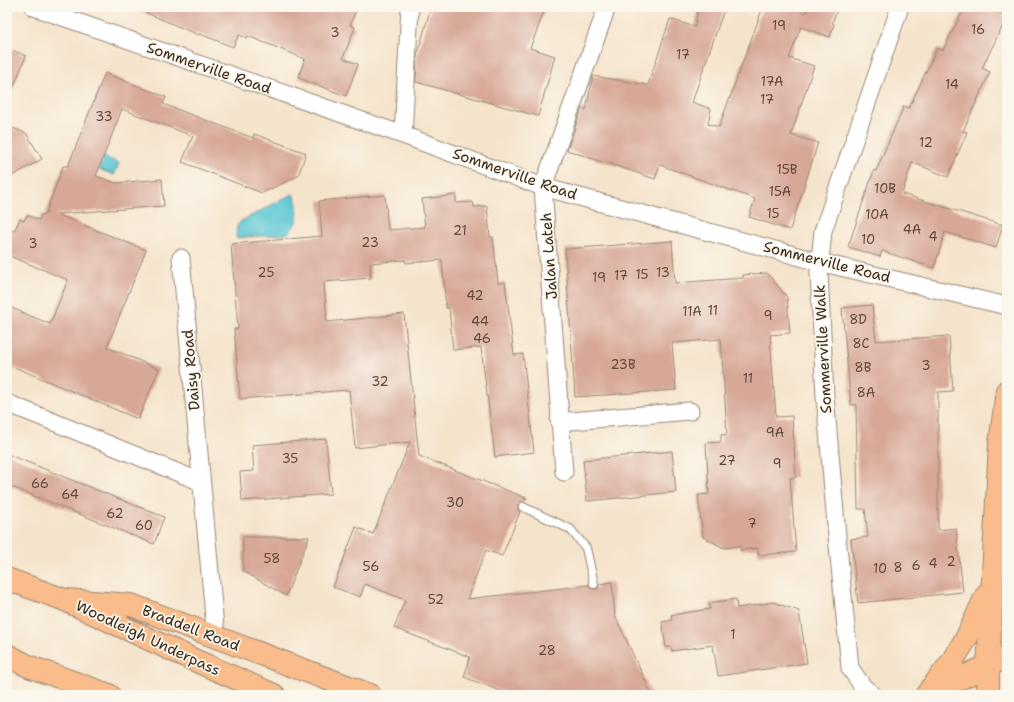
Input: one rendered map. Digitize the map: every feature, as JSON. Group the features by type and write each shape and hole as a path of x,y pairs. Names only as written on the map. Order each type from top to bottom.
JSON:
{"main road":[{"path":"1003,695 999,684 997,669 992,584 1000,444 1007,391"},
{"name":"Braddell Road","path":"7,579 65,600 131,605 370,695"},
{"path":"926,694 951,663 967,637 992,584"},
{"name":"Woodleigh Underpass","path":"65,600 194,660 274,695"},
{"path":"7,655 91,695"},
{"path":"988,695 997,669 1007,657"},
{"path":"28,666 109,695"},
{"path":"926,694 997,669"}],"street":[{"name":"Sommerville Road","path":"34,7 403,135 544,187 819,262 1007,306"},
{"path":"403,135 410,7"},
{"name":"Jalan Lateh","path":"564,472 559,420 544,187 607,7"},
{"name":"Sommerville Walk","path":"873,695 863,687 850,668 836,529 826,396 819,262 823,231 900,7"},
{"name":"Daisy Road","path":"181,258 216,638"},
{"path":"7,403 201,482"},
{"path":"559,420 571,421 690,411"}],"lane":[{"path":"522,506 570,529 586,548 594,584"}],"water":[{"path":"77,146 119,163 114,175 73,159"},
{"path":"293,194 297,204 297,216 294,226 286,234 236,238 237,226 241,221"}],"building":[{"path":"132,7 357,7 350,25 355,27 343,58 358,64 346,96 298,78 305,59 248,36 247,38 239,35 233,47 200,34 199,35"},
{"path":"431,7 546,7 530,48 555,56 538,116 416,82 417,56"},
{"path":"698,7 725,7 692,102 711,109 708,124 719,127 763,7 789,7 806,13 808,7 827,7 837,10 832,23 834,24 830,37 801,27 789,58 814,66 791,135 818,143 790,230 749,217 755,199 660,165 655,179 567,150 582,108 586,110 593,76 648,85 670,19 695,27"},
{"path":"965,7 987,7 1007,17 982,68 990,72 963,131 967,132 948,177 912,162 902,194 1003,225 996,248 945,232 934,268 882,251 880,257 848,247 874,170 876,171 904,106 909,108 937,48 943,50"},
{"path":"7,48 26,56 8,101 7,101"},
{"path":"105,73 166,97 163,104 253,138 254,134 306,153 298,176 262,193 182,162 193,136 122,109 96,176 116,183 162,179 164,206 56,214 146,250 107,347 159,369 138,419 7,364 7,306 50,324 68,280 7,255 7,229 14,231 20,219 24,221 27,215 39,220 42,214 45,215 63,166 68,166"},
{"path":"7,126 26,133 42,159 7,179"},
{"path":"385,195 388,230 425,227 422,199 456,195 456,203 473,202 474,207 487,206 490,237 493,237 498,283 505,282 514,355 523,354 534,452 495,457 481,347 453,350 449,308 446,308 442,260 406,263 405,260 370,263 371,278 324,282 327,322 404,314 419,456 526,498 524,502 520,502 518,505 518,510 520,512 502,556 486,550 467,599 589,585 590,588 595,589 598,588 599,584 612,582 615,616 652,695 511,695 464,677 470,657 394,628 405,600 365,584 360,597 333,587 356,527 373,534 410,442 355,448 349,390 240,399 234,329 238,329 231,244 322,236 319,201"},
{"path":"672,241 675,283 743,278 743,275 767,273 787,297 790,333 770,335 776,417 792,416 796,477 790,478 796,552 758,555 758,548 740,550 740,546 724,548 703,537 698,495 709,494 706,443 721,442 721,435 727,434 721,339 672,343 676,390 575,397 565,249"},
{"path":"872,305 876,341 949,336 953,391 938,392 938,530 956,528 963,592 858,603 851,539 868,537 865,509 858,509 856,405 851,405 842,308"},
{"path":"326,439 331,494 242,501 240,472 254,471 252,445"},
{"path":"672,451 676,492 587,501 583,460"},
{"path":"7,454 164,517 154,544 7,485"},
{"path":"243,537 309,537 286,596 243,571"},
{"path":"736,599 737,608 773,602 799,611 807,663 718,676 713,645 672,651 671,647 666,647 662,622 672,620 671,615 710,609 709,603"}]}
